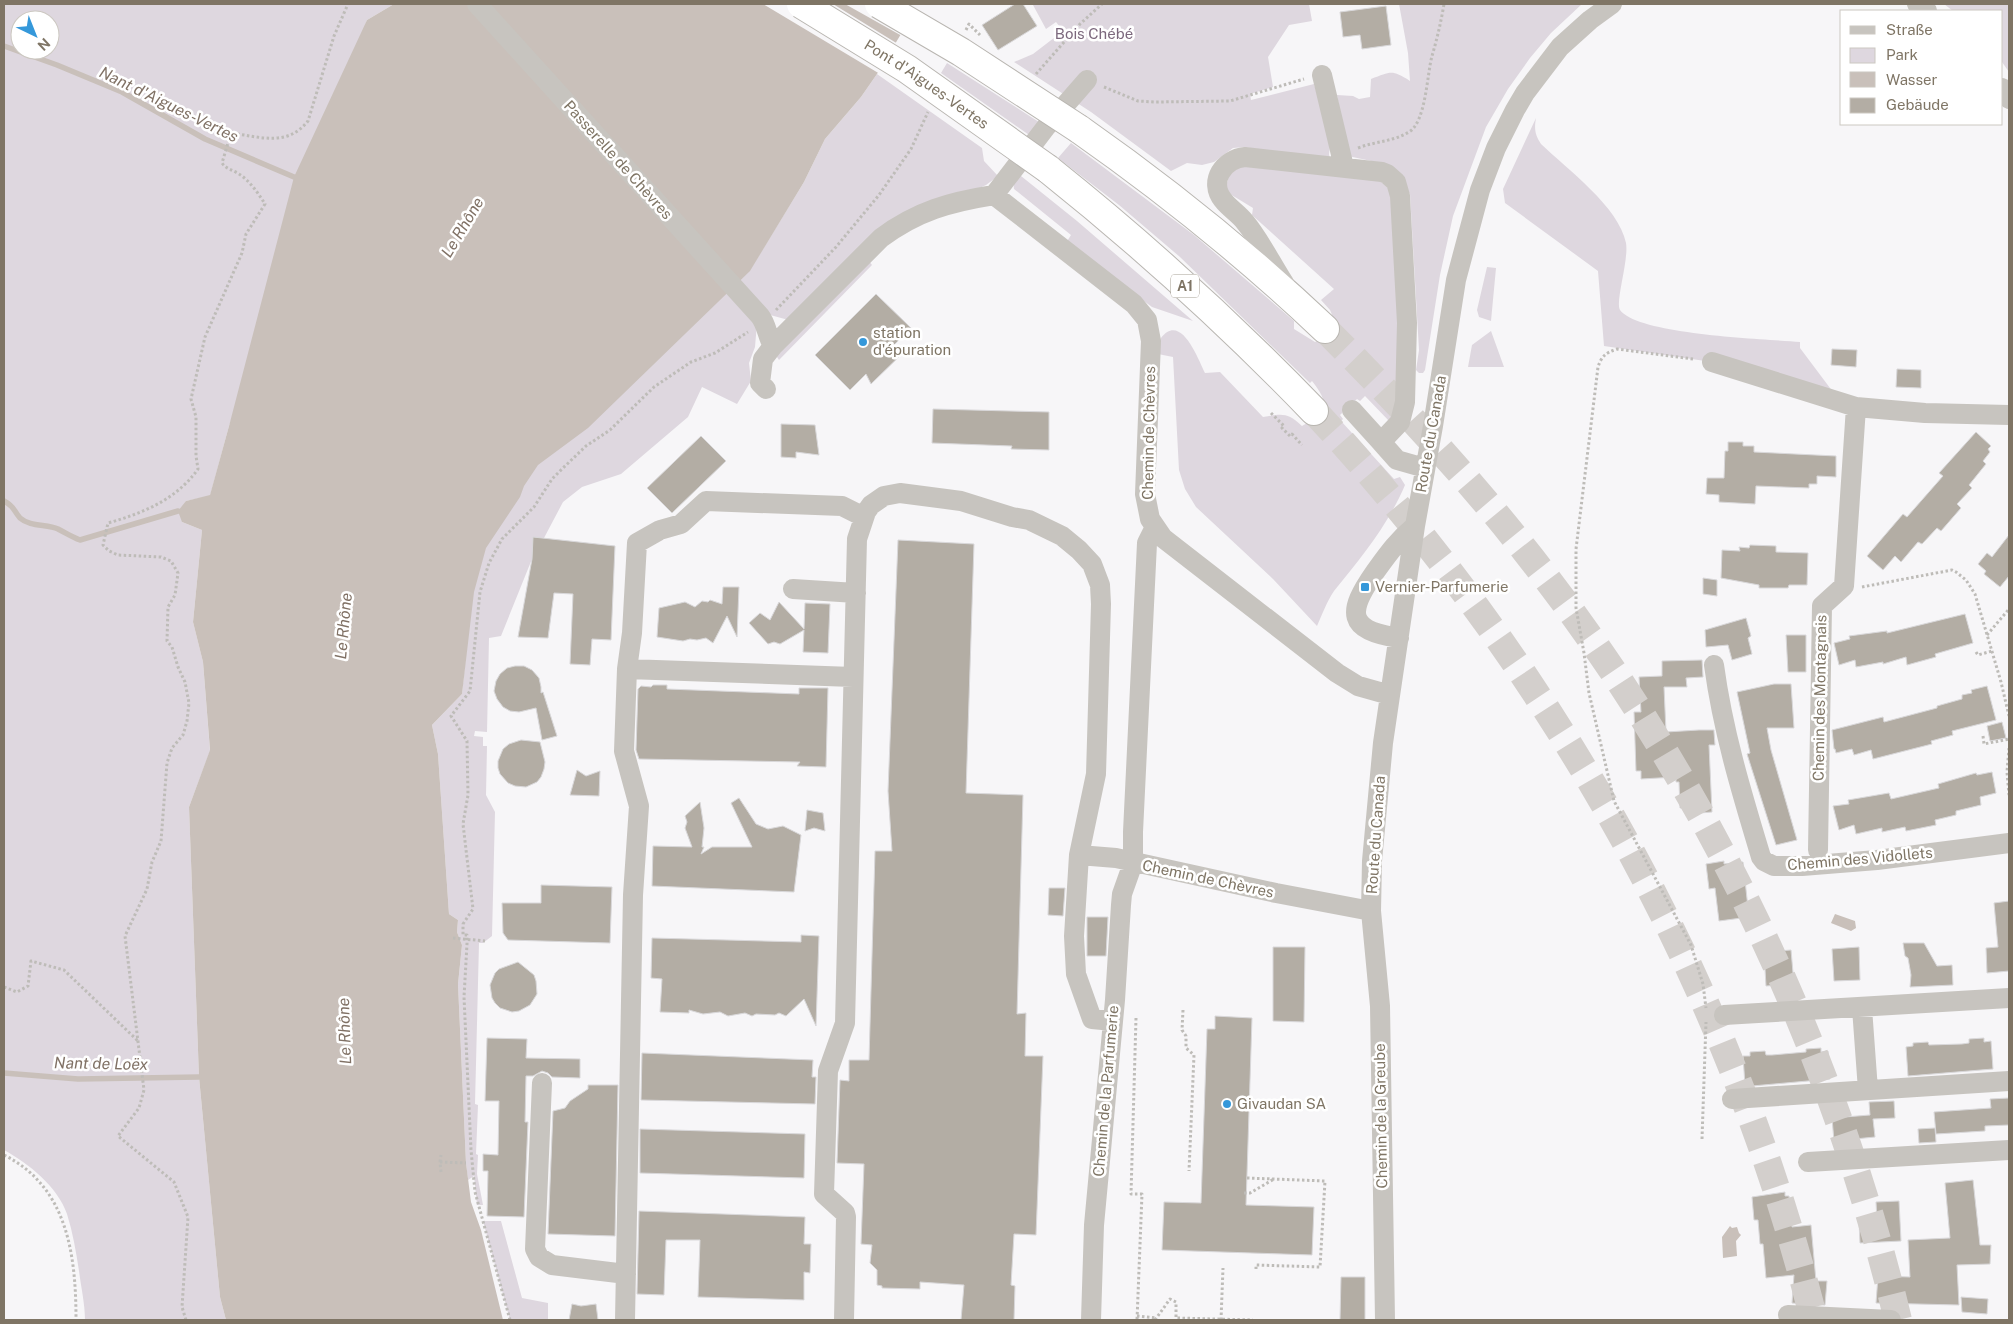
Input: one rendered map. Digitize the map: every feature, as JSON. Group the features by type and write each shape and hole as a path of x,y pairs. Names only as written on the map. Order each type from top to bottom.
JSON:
{"highway":[{"name":"Pont d'Aigues-Vertes","path":"801,4 907,69 1048,169 1104,214 1168,271 1251,347 1314,411"},
{"path":"880,4 961,52 1079,129 1195,215 1296,301 1325,329"}],"street":[{"name":"Passerelle de Chèvres","path":"477,4 762,319"},
{"name":"Route du Canada","path":"1371,911 1376,807 1390,695 1415,526 1456,280 1480,190 1493,155 1525,93 1548,61 1577,31 1612,4"},
{"path":"1322,75 1343,162"},
{"path":"766,389 760,383 763,359 773,346 881,238 897,226 935,208 994,195 1046,127 1086,80"},
{"path":"1296,301 1245,221 1220,196 1217,183 1226,163 1239,158 1310,163 1343,162 1387,174 1396,182 1400,196 1407,323 1404,411 1400,422 1381,442"},
{"name":"Chemin de Chèvres","path":"994,195 1134,304 1147,320 1151,341 1145,494 1150,519 1155,527 1147,543 1133,863 1371,911"},
{"path":"762,319 773,346"},
{"path":"1712,362 1856,407 1925,413 2009,415"},
{"path":"1844,586 1856,407"},
{"path":"1352,410 1397,460 1425,468"},
{"path":"844,1320 846,1217 845,1213 837,1208 824,1194 828,1071 844,1023 857,539 864,517 877,500 894,493 960,501 1044,525 1062,536 1092,564 1100,585 1101,604 1096,774 1079,855 1074,936 1076,974 1092,1019 1114,1021"},
{"path":"625,1320 633,895 639,806 624,752 627,669 632,633 637,543 660,530 681,524 706,501 842,506 864,517"},
{"path":"1399,638 1374,633 1365,628 1357,618 1356,605 1362,592 1398,541 1415,526"},
{"path":"1155,527 1172,546 1337,674 1358,686 1390,695"},
{"name":"Chemin des Montagnais","path":"1818,850 1822,606 1844,586"},
{"path":"793,589 856,593"},
{"name":"Chemin des Vidollets","path":"1714,666 1723,724 1731,756 1761,857 1768,864 1774,866 1802,866 1868,861 2009,843"},
{"path":"627,669 853,677"},
{"path":"1079,855 1116,858 1133,863"},
{"name":"Chemin de la Parfumerie","path":"1091,1320 1094,1225 1114,1021 1122,894 1133,863"},
{"name":"Chemin de la Greube","path":"1371,911 1380,1006 1385,1320"},
{"path":"1724,1016 2009,998"},
{"path":"1862,1008 1868,1090"},
{"path":"1732,1099 2009,1081"},
{"path":"542,1082 535,1248 539,1257 552,1265 626,1274"},
{"path":"1808,1162 2009,1150"},
{"path":"1788,1315 1891,1320"}],"path":[{"path":"186,1320 182,1307 188,1217 174,1182 118,1136 139,1108 144,1090 125,936 147,889 152,862 161,841 167,763 172,748 183,735 187,721 189,702 185,682 172,647 167,641 168,607 175,595 178,573 171,561 161,557 118,555 109,551 104,545 108,523 154,508 167,500 198,469 196,456 196,416 191,399 205,337 242,253 246,234 265,204 258,192 240,174 224,166 222,163 232,133 279,139 300,131 308,121 334,36 348,4"},
{"path":"1036,74 1080,24 1102,4"},
{"path":"1343,162 1371,143 1395,140 1415,127 1426,95 1431,58 1439,33 1444,4"},
{"path":"965,32 969,24"},
{"path":"1086,80 1138,101 1201,102 1230,101 1273,87 1322,75"},
{"path":"510,1320 477,1205 471,1150 464,997 467,935 463,935 463,924 473,909 463,824 468,795 468,758 467,741 451,716 470,691 480,592 488,563 502,539 534,507 552,479 576,454 610,430 654,387 691,362 715,353 762,319 836,247 879,195 911,149 921,131 930,105"},
{"path":"1702,1139 1704,1038 1707,1017 1703,984 1691,945 1614,802 1589,693 1575,588 1576,549 1598,367 1601,358 1605,353 1617,349 1712,362"},
{"path":"1271,413 1284,426 1282,428 1290,436 1292,434 1302,445"},
{"path":"1844,586 1860,587 1952,570 1956,572 1972,587 2009,710 2009,716"},
{"path":"1987,635 2009,609"},
{"path":"1976,652 1978,655 1992,651"},
{"path":"1983,736 1984,744 2009,739"},
{"path":"2009,748 2007,772 2009,795"},
{"path":"454,938 485,941"},
{"path":"4,988 17,992 28,986 31,961 64,970 138,1041"},
{"path":"1183,1010 1182,1030 1186,1036 1186,1048 1194,1055 1189,1171"},
{"path":"1136,1018 1131,1194 1142,1194 1137,1318 1156,1319 1170,1299 1176,1302 1176,1318 1253,1320"},
{"path":"4,1155 29,1173 51,1196 59,1211 67,1231 76,1302 76,1320"},
{"path":"441,1155 441,1172"},
{"path":"440,1162 466,1163"},
{"path":"1247,1178 1325,1181 1320,1267 1256,1265 1256,1269"},
{"path":"1244,1193 1250,1193 1275,1179"},
{"path":"1221,1320 1223,1268"}],"green space":[{"path":"4,4 394,4 367,20 229,426 210,496 186,501 182,522 202,530 193,622 203,662 210,751 189,807 199,1077 220,1297 226,1320 85,1320 84,1302 74,1242 67,1214 57,1194 23,1162 4,1150"},
{"name":"Bois Chébé","path":"1309,4 1312,21 1289,25 1268,57 1273,87 1250,94 1251,100 1314,84 1331,140 1330,160 1244,147 1233,148 1214,162 1202,165 1187,163 1171,171 1091,112 1014,62 1033,54 1063,31 1056,22 1046,29 1033,5"},
{"path":"1399,4 1582,4 1551,33 1530,58 1508,89 1486,127 1453,216 1440,275 1423,373 1419,373 1416,370 1419,350 1410,194 1385,164 1348,156 1337,95 1353,96 1359,99 1370,97 1371,79 1387,73 1395,73 1410,81 1408,53"},
{"path":"1944,4 2009,4 2009,72 2003,63 2003,10 1952,10"},
{"path":"947,63 1042,124 1032,137 941,73"},
{"path":"877,74 982,148 984,161 998,176 986,185 971,192 924,203 792,321 763,313 757,323 755,347 749,363 751,381 737,404 702,387 688,417 621,474 582,487 563,502 544,538 533,537 532,559 501,636 489,638 487,732 475,731 474,736 483,737 483,746 487,746 486,795 495,812 492,936 483,943 479,943 475,1104 478,1105 477,1174 483,1205 477,1205 474,1176 468,1180 466,1163 458,984 462,945 457,932 458,920 449,914 438,754 432,725 462,694 469,623 458,619 514,463 750,270 804,182 825,139 861,97"},
{"path":"1536,118 1537,138 1541,144 1591,189 1603,202 1621,229 1626,243 1626,260 1619,299 1620,310 1632,318 1651,325 1676,330 1800,342 1800,348 1836,396 1712,362 1604,346 1598,271 1505,203 1503,189"},
{"path":"1071,143 1194,235 1294,321 1294,329 1315,342 1326,336 1336,324 1330,310 1321,300 1334,289 1252,215 1253,208 1230,194 1226,187 1229,175 1240,166 1379,180 1391,190 1398,320 1396,405 1390,422 1365,396 1360,401 1357,399 1340,415 1343,419 1341,421 1394,479 1400,477 1405,485 1391,514 1364,554 1331,595 1317,626 1273,579 1196,507 1185,489 1179,470 1173,357 1158,354 1161,338 1168,331 1182,334 1188,340 1205,373 1220,372 1263,417 1284,415 1292,418 1302,426 1316,418 1323,411 1324,402 1320,393 1312,381 1310,383 1180,257 1119,205 1058,158"},
{"path":"1021,176 1077,221 1193,321 1152,307 1066,243 1071,235 1014,189 1015,182"},
{"path":"869,261 872,265 779,360 775,354"},
{"path":"1487,267 1496,268 1491,321 1479,317 1477,310"},
{"path":"1491,331 1504,367 1468,367 1472,345"},
{"path":"483,1221 501,1221 522,1298 548,1303 548,1320 510,1320"}],"water":[{"name":"Le Rhône","path":"394,4 919,4 861,97 825,139 804,182 750,271 588,428 538,465 524,486 520,497 486,548 474,592 462,694 432,725 438,754 449,914 458,920 457,932 462,945 458,984 466,1163 471,1202 481,1230 503,1320 226,1320 220,1297 199,1077 189,807 210,750 203,662 193,622 202,530 182,522 178,511 186,501 210,495 294,177 367,20"},
{"path":"1835,914 1855,921 1856,928 1851,931 1831,923"},
{"path":"1730,1226 1732,1228 1737,1227 1741,1235 1736,1241 1737,1256 1723,1258 1722,1237"}],"pier":[{"path":"763,4 833,4 898,44 880,74"},
{"path":"845,4 918,4 921,5 902,36"}],"building":[{"path":"1015,4 1023,4 1037,26 998,50 982,25"},
{"path":"1386,6 1391,45 1362,49 1360,35 1343,37 1340,12"},
{"name":"station d'épuration","path":"876,294 911,328 892,347 908,348 871,384 866,374 850,390 815,355"},
{"path":"1832,349 1857,350 1856,367 1831,365"},
{"path":"1897,369 1921,370 1921,388 1896,387"},
{"path":"933,409 1049,412 1049,450 1011,449 1012,446 932,443"},
{"path":"781,424 815,425 819,455 796,452 796,458 781,457"},
{"path":"1976,432 1991,446 1988,449 1990,452 1983,461 1986,464 1969,485 1972,488 1957,504 1961,508 1941,531 1937,528 1922,544 1918,542 1901,562 1895,556 1883,570 1867,556 1903,514 1907,517 1943,476 1939,473"},
{"path":"701,436 726,461 672,513 647,488"},
{"path":"1728,442 1743,442 1743,446 1754,446 1754,452 1836,456 1836,477 1817,476 1817,484 1809,484 1809,488 1756,486 1755,504 1719,502 1719,495 1706,494 1707,478 1724,478 1725,451 1728,451"},
{"path":"2009,535 2009,576 2000,587 1984,574 1986,571 1978,564 1987,553 1992,557"},
{"path":"533,537 615,546 611,640 592,639 590,665 570,664 573,594 554,593 548,638 518,637 532,559"},
{"path":"898,540 974,544 966,793 1023,795 1017,1014 1026,1013 1025,1056 1043,1056 1036,1235 1014,1234 1011,1285 1015,1286 1014,1320 961,1320 964,1285 920,1282 920,1289 882,1288 882,1286 877,1285 877,1270 870,1263 872,1245 861,1244 864,1164 837,1163 840,1080 849,1081 849,1060 869,1060 875,851 892,851 888,791"},
{"path":"1750,545 1776,546 1776,552 1808,553 1807,585 1789,585 1788,588 1759,588 1759,585 1721,578 1722,550 1740,551 1739,547 1749,548"},
{"path":"1703,578 1717,580 1717,596 1703,594"},
{"path":"723,587 739,587 737,637 727,616 713,643 706,638 683,641 657,637 659,608 685,602 695,607 702,601 708,602 710,600 722,604"},
{"path":"779,602 804,629 805,603 830,604 828,653 803,652 804,630 780,644 774,642 768,644 749,623 760,613 770,620"},
{"path":"1965,614 1973,643 1935,654 1936,657 1907,665 1906,657 1883,664 1883,662 1856,667 1855,660 1839,665 1834,643 1850,639 1849,636 1887,631 1887,633"},
{"path":"1746,618 1751,636 1748,638 1752,654 1732,660 1728,645 1706,647 1705,630"},
{"path":"1786,635 1806,635 1806,672 1788,672"},
{"path":"1702,660 1703,677 1686,678 1687,687 1664,687 1666,732 1714,730 1715,745 1709,745 1712,812 1687,814 1687,808 1680,808 1679,782 1676,782 1676,777 1641,779 1641,771 1636,771 1634,712 1641,712 1639,677 1662,676 1662,661"},
{"path":"524,666 532,670 539,678 541,693 543,692 557,736 542,740 536,708 519,712 510,711 503,707 497,699 494,691 496,681 507,668"},
{"path":"1774,684 1791,684 1794,728 1767,728 1771,750 1797,840 1776,845 1747,754 1750,753 1737,692"},
{"path":"653,685 667,685 667,689 799,694 799,688 828,688 826,767 797,766 800,762 639,759 636,750 638,689 641,686 651,687"},
{"path":"1987,686 1996,720 1952,731 1953,735 1931,741 1932,744 1873,759 1871,750 1854,755 1852,749 1836,753 1834,749 1832,730 1883,717 1884,722 1937,708 1937,706 1962,699 1962,695 1972,693 1971,690"},
{"path":"2002,722 2006,738 1990,741 1987,726"},
{"path":"521,740 540,742 545,762 541,777 537,782 526,787 508,783 500,774 498,768 498,761 503,749 509,744"},
{"path":"577,770 586,776 600,771 599,796 570,795"},
{"path":"1992,772 1996,793 1980,797 1981,805 1956,811 1956,815 1935,820 1936,825 1906,831 1905,827 1882,832 1882,828 1856,834 1854,825 1839,830 1833,806 1849,804 1848,800 1889,793 1891,799 1939,788 1938,784 1976,773 1977,775"},
{"path":"739,798 756,824 768,829 783,826 801,835 794,892 652,886 653,846 692,847 685,828 687,822 685,816 700,802 704,828 702,847 704,847 701,854 712,847 752,847 731,803"},
{"path":"807,810 823,813 825,831 814,828 805,831"},
{"path":"1724,861 1724,864 1743,862 1749,917 1719,921 1715,888 1709,889 1706,864"},
{"path":"541,885 612,887 610,943 508,940 503,933 502,903 541,903"},
{"path":"1049,888 1065,888 1063,916 1048,915"},
{"path":"2009,901 2009,971 1987,973 1986,948 1998,947 1994,903"},
{"path":"1087,917 1108,917 1106,956 1087,956"},
{"path":"801,935 819,936 816,1026 804,999 786,1016 779,1013 775,1015 756,1014 752,1016 745,1013 728,1016 720,1012 703,1014 689,1010 689,1013 660,1012 662,979 651,978 652,938 801,942"},
{"path":"1903,943 1924,943 1937,966 1952,965 1953,985 1910,987 1911,975"},
{"path":"1273,947 1305,947 1304,1022 1273,1021"},
{"path":"1859,947 1860,980 1834,981 1832,949"},
{"path":"1791,950 1794,984 1766,986 1764,952"},
{"path":"518,962 534,975 537,994 530,1005 519,1011 512,1012 500,1008 495,1003 492,998 490,985 495,973 499,969"},
{"name":"Givaudan SA","path":"1215,1016 1252,1018 1246,1205 1314,1207 1312,1255 1162,1250 1164,1202 1201,1203 1207,1029 1215,1029"},
{"path":"487,1038 527,1039 526,1058 580,1059 580,1078 552,1077 542,1071 533,1076 526,1076 525,1122 528,1122 524,1217 487,1216 488,1171 483,1171 483,1154 498,1155 499,1101 485,1101"},
{"path":"1984,1038 1984,1042 1991,1041 1993,1069 1908,1076 1906,1047 1913,1046 1913,1043 1928,1042 1929,1045 1962,1044 1969,1043 1969,1039"},
{"path":"1821,1048 1821,1052 1828,1051 1830,1079 1745,1085 1743,1056 1750,1056 1750,1052 1765,1051 1766,1055 1772,1055 1806,1052 1806,1049"},
{"path":"642,1053 813,1060 812,1077 816,1077 815,1104 641,1100"},
{"path":"588,1085 618,1085 615,1236 548,1234 553,1111 565,1108 570,1101 588,1089"},
{"path":"2009,1098 2009,1125 1985,1126 1985,1131 1936,1134 1934,1112 1991,1108 1990,1099"},
{"path":"1894,1101 1895,1118 1873,1119 1875,1137 1834,1141 1832,1118 1870,1115 1869,1102"},
{"path":"1935,1128 1936,1142 1919,1143 1918,1129"},
{"path":"640,1129 805,1134 804,1178 640,1173"},
{"path":"1973,1180 1980,1245 1991,1245 1990,1264 1957,1265 1959,1305 1876,1303 1878,1276 1910,1277 1908,1240 1950,1238 1945,1183"},
{"path":"1785,1192 1785,1196 1789,1196 1792,1227 1811,1225 1816,1281 1827,1281 1825,1305 1792,1303 1794,1275 1766,1278 1763,1244 1760,1244 1758,1220 1754,1220 1752,1197"},
{"path":"1899,1201 1901,1241 1860,1243 1859,1221 1877,1220 1876,1202"},
{"path":"639,1211 805,1217 804,1244 811,1244 810,1273 804,1272 804,1300 698,1297 700,1240 666,1240 664,1295 637,1294"},
{"path":"1341,1277 1365,1277 1365,1320 1340,1320"},
{"path":"1961,1297 1988,1299 1987,1314 1962,1312"},
{"path":"572,1304 581,1306 596,1304 598,1320 569,1320"}],"waterway":[{"name":"Nant d'Aigues-Vertes","path":"4,46 57,65 122,92 205,139 294,177"},
{"path":"4,501 24,521 54,527 80,540 178,511"},
{"name":"Nant de Loëx","path":"4,1073 78,1079 199,1077"}],"tunnel":[{"path":"1325,329 1432,441 1531,558 1594,643 1652,732 1706,825 1755,919 1799,1017 1837,1116 1870,1217 1898,1320"},
{"path":"1314,411 1400,510 1481,614 1554,722 1621,834 1681,951 1733,1071 1778,1194 1814,1320"}],"place":[{"name":"station d'épuration","path":"863,342"},
{"name":"Vernier-Parfumerie","path":"1365,587"},
{"name":"Givaudan SA","path":"1227,1104"}]}
